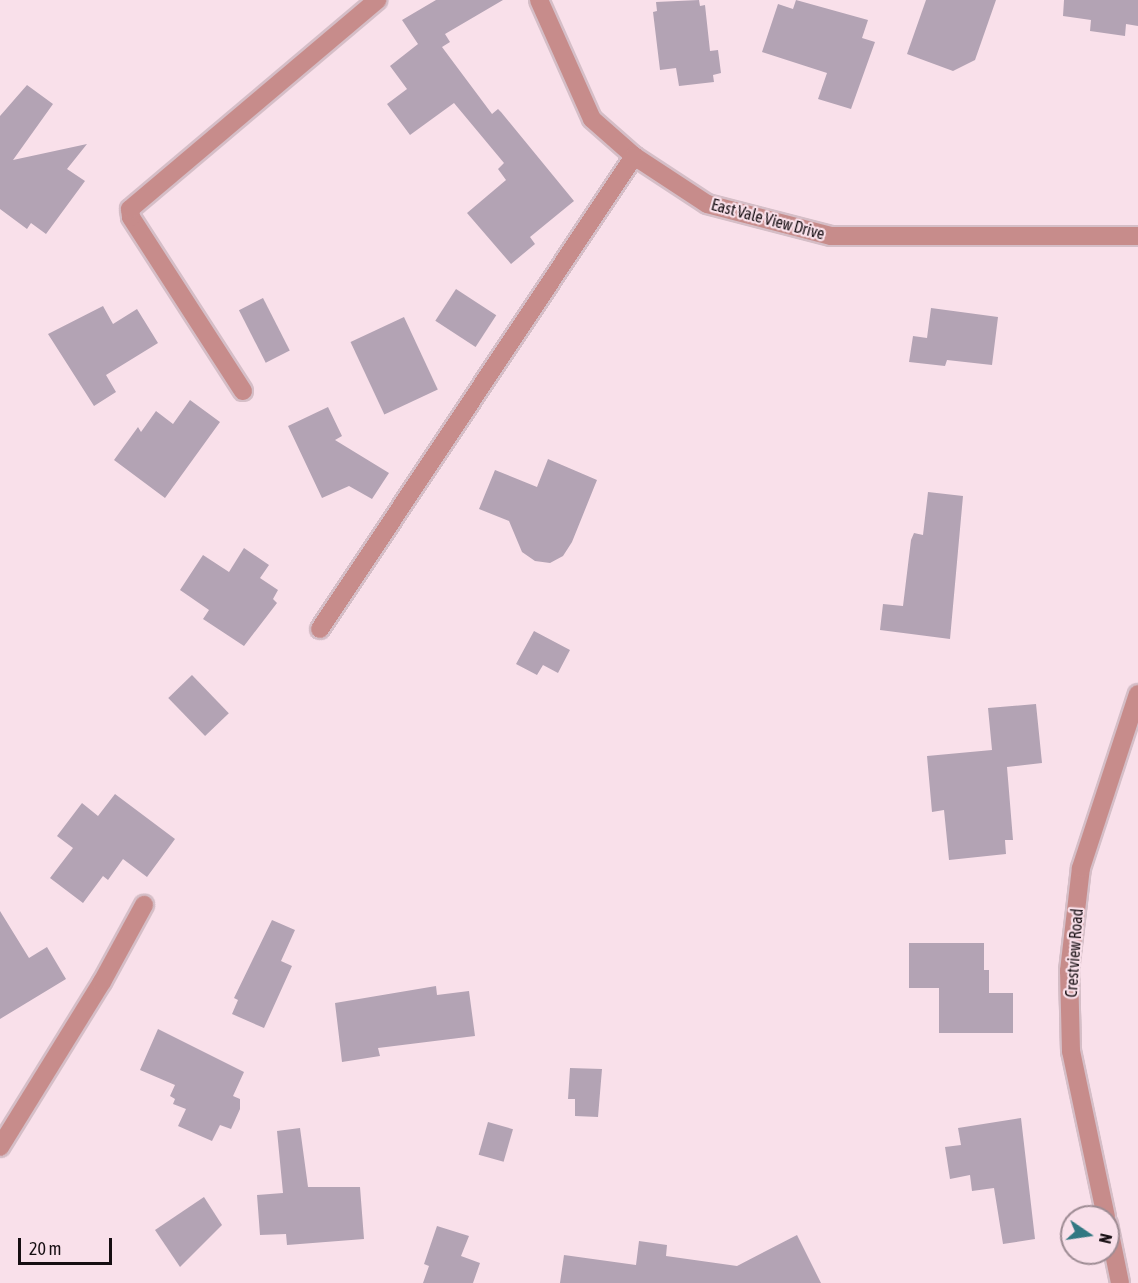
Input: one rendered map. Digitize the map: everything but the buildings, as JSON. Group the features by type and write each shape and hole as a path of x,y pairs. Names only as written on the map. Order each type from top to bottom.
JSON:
{"street":[{"path":"243,392 131,217 130,209 377,0"},
{"name":"East Vale View Drive","path":"540,0 592,119 634,156 707,204 831,236 1138,236"},
{"path":"320,629 634,156"},
{"name":"Crestview Road","path":"1104,1205 1071,1051 1070,971 1081,868 1138,694"},
{"path":"0,1147 102,981 144,905"},
{"path":"1116,1265 1120,1283"}]}
